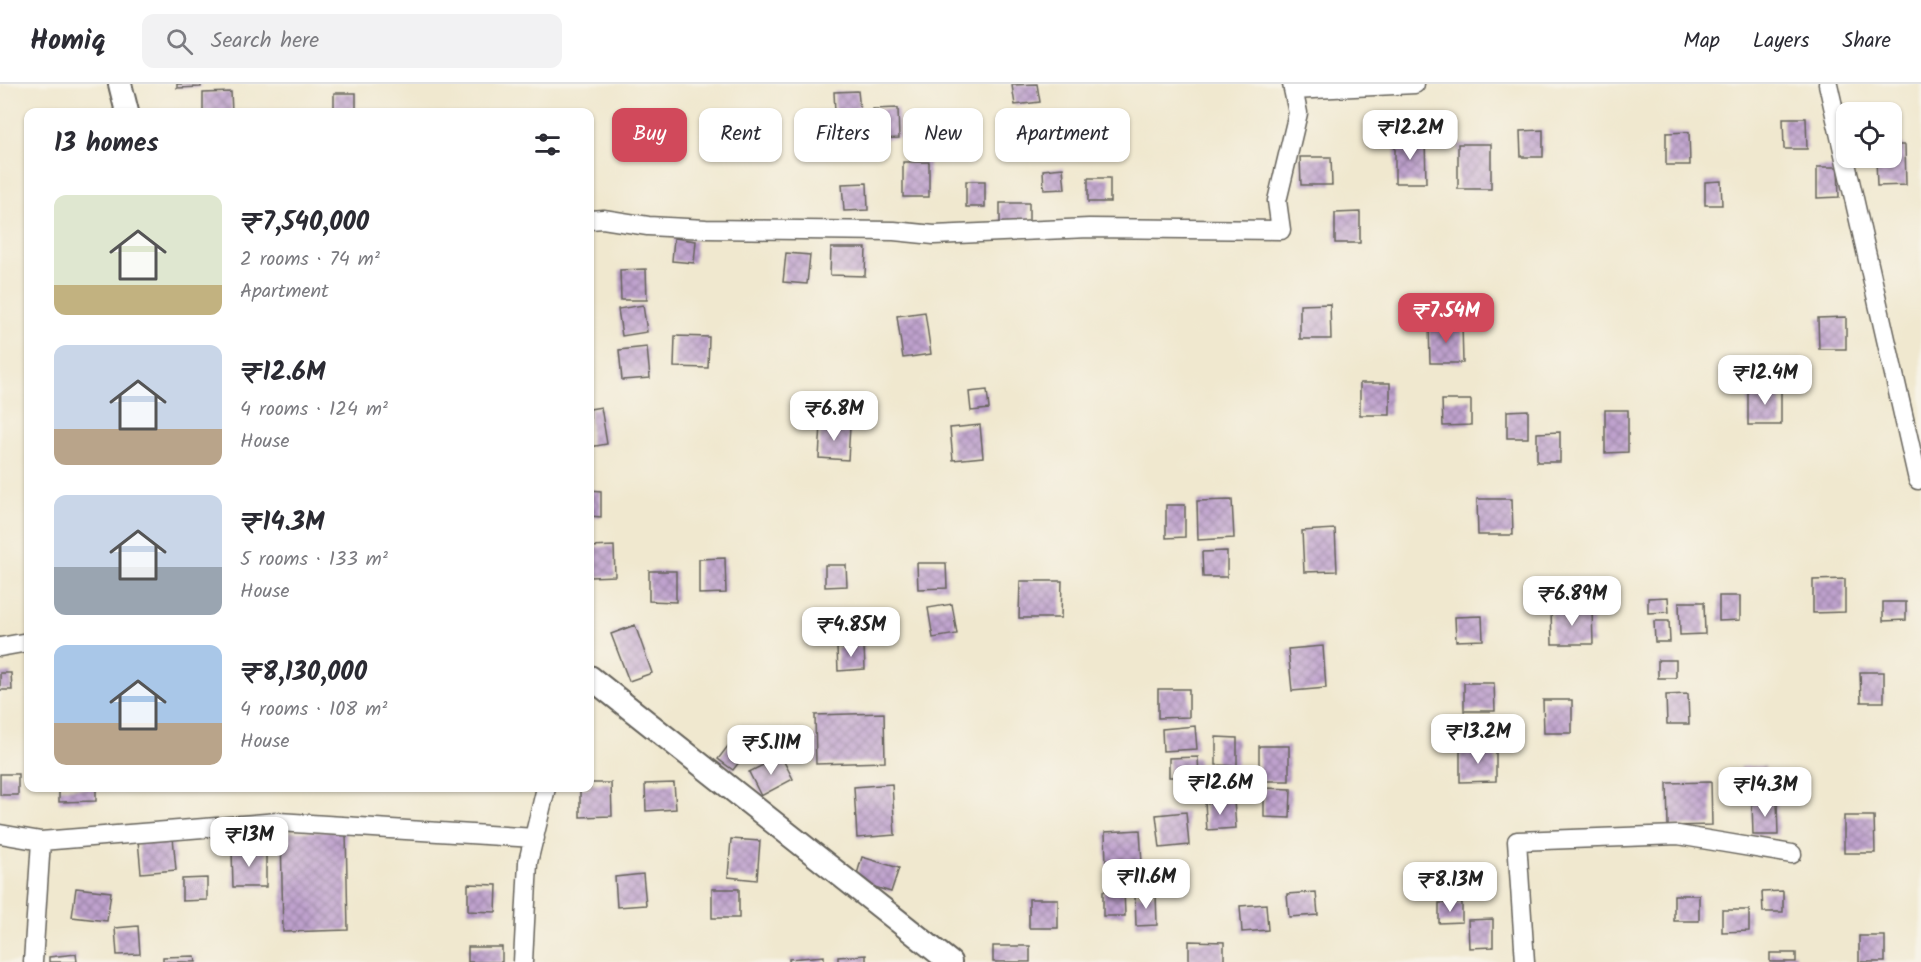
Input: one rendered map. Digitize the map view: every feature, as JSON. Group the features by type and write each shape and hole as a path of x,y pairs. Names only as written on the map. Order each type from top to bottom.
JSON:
{"main road":[{"path":"120,84 126,108"},
{"path":"594,680 950,962"}],"street":[{"path":"594,220 648,226 706,229 894,231 934,235 1089,228 1281,230 1277,201 1298,113 1292,87 1415,84"},
{"path":"1828,84 1918,480"},
{"path":"0,647 24,643"},
{"path":"523,962 528,862 545,792"},
{"path":"0,834 41,841 278,822 535,838"},
{"path":"1525,962 1517,841 1678,835 1792,854"},
{"path":"33,962 41,841"}],"building":[{"path":"177,84 201,84 201,87 177,88"},
{"path":"1037,84 1040,102 1015,105 1012,85"},
{"path":"858,91 860,108 835,108 834,92"},
{"path":"231,92 232,108 203,108 203,93"},
{"path":"334,93 356,93 356,108 334,108"},
{"path":"891,108 898,108 899,138 891,138"},
{"path":"1783,118 1806,118 1807,149 1784,149"},
{"path":"1543,130 1543,157 1521,157 1520,131"},
{"path":"1689,132 1690,165 1666,165 1666,133"},
{"path":"1425,139 1426,183 1395,183 1395,140"},
{"path":"1458,144 1491,144 1491,189 1458,189"},
{"path":"1902,145 1905,145 1906,185 1877,186 1876,168 1902,168"},
{"path":"1300,157 1331,157 1332,185 1301,185"},
{"path":"903,162 929,162 929,197 903,197"},
{"path":"1817,167 1838,168 1839,197 1817,198"},
{"path":"1063,168 1065,189 1044,190 1043,170"},
{"path":"1088,178 1110,178 1110,202 1088,202"},
{"path":"966,181 985,181 985,207 966,207"},
{"path":"1721,181 1722,205 1705,205 1705,182"},
{"path":"867,183 868,210 844,211 842,184"},
{"path":"1000,203 1029,203 1029,225 1000,225"},
{"path":"1360,212 1360,243 1335,243 1335,213"},
{"path":"674,238 696,241 694,263 672,261"},
{"path":"831,248 866,248 865,276 830,275"},
{"path":"786,253 810,255 807,284 783,282"},
{"path":"646,269 647,300 621,300 620,270"},
{"path":"1330,304 1331,339 1300,339 1300,305"},
{"path":"643,305 647,332 622,336 618,309"},
{"path":"925,312 931,354 903,358 897,316"},
{"path":"1846,317 1846,349 1819,349 1818,318"},
{"path":"1462,324 1463,363 1430,363 1429,325"},
{"path":"675,336 709,337 708,368 674,367"},
{"path":"647,347 650,378 622,380 619,350"},
{"path":"1360,383 1390,383 1390,415 1360,415"},
{"path":"1748,387 1781,387 1781,425 1748,425"},
{"path":"987,390 989,409 971,411 969,392"},
{"path":"1442,400 1471,400 1471,425 1443,426"},
{"path":"601,407 607,444 594,446 594,408"},
{"path":"1528,410 1528,438 1507,438 1507,411"},
{"path":"1605,410 1628,410 1628,452 1605,453"},
{"path":"821,424 850,426 848,460 819,458"},
{"path":"980,425 983,457 953,460 950,428"},
{"path":"1560,432 1560,462 1537,462 1537,433"},
{"path":"594,490 601,491 601,517 594,516"},
{"path":"1477,499 1512,499 1513,535 1478,535"},
{"path":"1232,500 1234,538 1198,540 1197,501"},
{"path":"1166,505 1185,505 1185,537 1166,538"},
{"path":"1335,529 1337,571 1304,572 1302,531"},
{"path":"614,546 615,576 594,577 594,547"},
{"path":"1227,551 1227,577 1203,577 1202,552"},
{"path":"725,558 726,593 699,594 699,559"},
{"path":"917,563 946,563 947,588 918,589"},
{"path":"825,565 846,565 847,586 825,587"},
{"path":"649,571 676,571 676,602 649,601"},
{"path":"1845,579 1845,612 1813,613 1813,580"},
{"path":"1020,581 1062,581 1061,618 1019,618"},
{"path":"1719,596 1740,596 1740,620 1719,621"},
{"path":"1668,597 1669,612 1648,613 1648,598"},
{"path":"1679,602 1704,602 1705,634 1680,635"},
{"path":"1883,602 1906,602 1906,620 1883,621"},
{"path":"952,604 957,634 933,638 928,608"},
{"path":"1592,609 1593,644 1552,644 1551,610"},
{"path":"1482,616 1483,640 1456,641 1455,617"},
{"path":"1654,621 1669,621 1670,642 1655,642"},
{"path":"635,625 652,673 629,681 611,634"},
{"path":"864,646 865,669 838,671 837,648"},
{"path":"1323,646 1326,688 1292,691 1288,649"},
{"path":"1658,660 1676,660 1676,678 1658,678"},
{"path":"1860,672 1884,672 1884,702 1861,702"},
{"path":"0,673 11,673 12,690 0,690"},
{"path":"1464,683 1494,683 1495,711 1464,711"},
{"path":"1158,689 1189,689 1189,717 1158,718"},
{"path":"1688,694 1689,724 1667,724 1666,695"},
{"path":"1543,700 1572,700 1572,733 1544,733"},
{"path":"884,713 885,762 816,764 815,715"},
{"path":"1195,726 1197,749 1163,751 1162,729"},
{"path":"738,733 753,744 733,770 718,759"},
{"path":"1216,737 1237,738 1237,766 1216,765"},
{"path":"1259,746 1289,746 1289,781 1259,781"},
{"path":"1496,749 1496,781 1460,782 1460,750"},
{"path":"781,756 793,779 761,796 749,772"},
{"path":"1198,757 1199,777 1169,777 1169,758"},
{"path":"1765,766 1765,790 1740,790 1740,767"},
{"path":"0,774 18,774 18,795 0,795"},
{"path":"1711,782 1712,825 1668,826 1667,783"},
{"path":"594,783 611,783 612,816 580,817 580,792 594,792"},
{"path":"674,783 676,809 646,811 645,784"},
{"path":"892,784 895,835 857,838 854,787"},
{"path":"1264,788 1291,789 1290,818 1264,817"},
{"path":"59,792 96,792 96,801 59,802"},
{"path":"1234,801 1236,828 1207,830 1205,803"},
{"path":"1752,802 1777,802 1778,835 1753,835"},
{"path":"1186,812 1189,845 1160,848 1156,815"},
{"path":"1844,816 1874,816 1875,853 1844,853"},
{"path":"1140,830 1142,864 1106,866 1105,832"},
{"path":"346,831 348,930 283,932 281,832"},
{"path":"173,837 176,870 141,873 138,840"},
{"path":"731,839 760,841 757,880 728,877"},
{"path":"232,850 266,850 266,887 233,887"},
{"path":"862,857 899,868 891,892 855,881"},
{"path":"643,874 646,905 617,907 615,877"},
{"path":"207,878 207,900 182,901 182,879"},
{"path":"468,884 497,885 496,912 468,911"},
{"path":"76,888 111,892 107,921 72,917"},
{"path":"712,889 739,889 739,918 712,918"},
{"path":"1124,890 1125,916 1103,916 1103,891"},
{"path":"1783,891 1783,912 1763,912 1762,892"},
{"path":"1316,892 1318,915 1289,917 1287,894"},
{"path":"1156,894 1157,925 1136,926 1135,895"},
{"path":"1674,895 1699,895 1699,921 1674,921"},
{"path":"1029,899 1058,899 1058,928 1029,928"},
{"path":"1439,903 1462,903 1462,922 1439,923"},
{"path":"1266,904 1268,930 1242,932 1240,906"},
{"path":"1722,910 1749,910 1749,931 1722,932"},
{"path":"1493,919 1493,947 1469,948 1468,920"},
{"path":"138,926 140,954 117,955 115,928"},
{"path":"1859,936 1885,936 1885,962 1859,962"},
{"path":"1189,941 1224,942 1224,962 1189,962"},
{"path":"993,946 1030,946 1030,962 993,962"},
{"path":"468,947 502,947 502,962 468,962"},
{"path":"1770,953 1796,953 1796,962 1770,962"},
{"path":"76,954 77,962 49,962 49,957"},
{"path":"866,955 866,962 838,962 838,957"},
{"path":"195,956 196,962 163,962 163,957"},
{"path":"824,956 824,962 789,962 789,959"}]}
